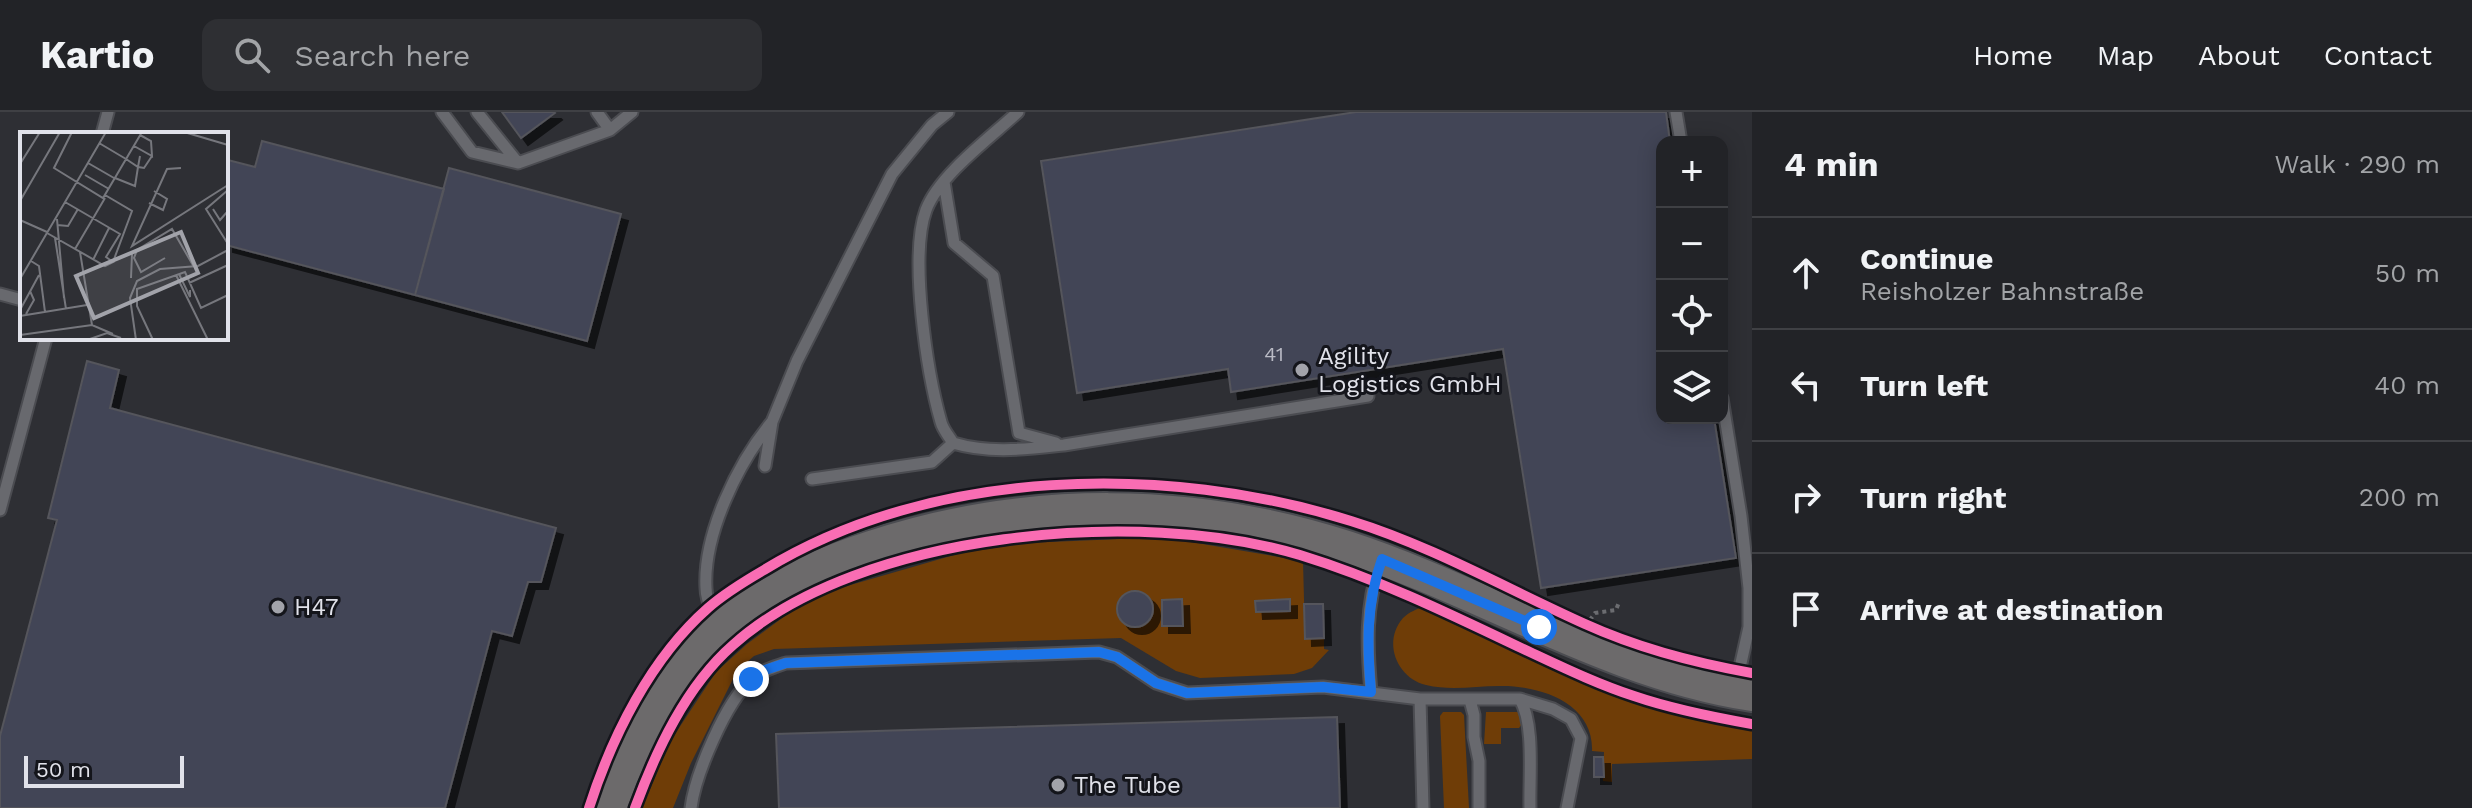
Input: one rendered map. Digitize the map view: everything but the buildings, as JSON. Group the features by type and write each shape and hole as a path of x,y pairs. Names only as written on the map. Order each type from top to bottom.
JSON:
{"main road":[{"path":"610,808 632,755 674,680 697,650 740,610 785,580 837,558 894,539 976,519 1022,513 1137,508 1227,519 1298,533 1382,559 1645,670 1743,694"}],"lane":[{"path":"103,132 108,112"},
{"path":"442,112 472,152 518,163 610,130 632,112"},
{"path":"477,112 518,163"},
{"path":"597,112 610,130"},
{"path":"765,466 772,422 797,361 892,174 932,125 948,112"},
{"path":"1018,112 944,182 927,208 918,248 921,299 933,384 942,425 953,443 972,449 1016,450 1064,445 1368,396"},
{"path":"1676,112 1680,136"},
{"path":"944,182 954,243 993,276 1019,433 1064,445"},
{"path":"0,294 20,299"},
{"path":"0,510 6,464 45,340"},
{"path":"718,630 705,592 706,566 715,527 754,444 772,422"},
{"path":"1726,424 1747,573 1749,627 1743,694"},
{"path":"812,479 932,462 953,443"},
{"path":"1371,692 1368,649 1370,596 1382,559"},
{"path":"691,808 697,775 728,711 751,679 765,670 786,663 1099,652 1117,657 1156,683 1187,693 1323,687 1420,699 1520,699 1564,714 1577,725 1581,738 1567,808"},
{"path":"1420,699 1423,808"},
{"path":"1520,699 1525,707 1528,727 1530,808"},
{"path":"1470,700 1479,761 1479,808"}],"path":[{"path":"1587,625 1595,613 1616,610 1619,602"}],"shaded area":[{"path":"1143,538 1185,541 1303,561 1305,638 1324,638 1324,649 1329,650 1312,668 1294,674 1200,678 1176,671 1121,638 774,649 754,656 737,671 691,763 673,808 642,808 671,740 716,672 747,644 797,607 840,588 961,553 1026,543"},
{"path":"1425,606 1596,688 1669,712 1752,730 1752,759 1612,764 1612,782 1603,781 1604,752 1592,751 1584,720 1562,700 1547,693 1515,687 1435,687 1407,675 1396,658 1394,638 1403,618"},
{"path":"1443,712 1461,712 1464,715 1469,808 1444,808 1440,716"},
{"path":"1486,712 1517,712 1522,724 1519,728 1501,728 1501,744 1484,744"}],"cycle path":[{"path":"589,808 609,753 651,674 687,628 735,588 830,536 901,511 975,494 1052,485 1129,484 1205,490 1280,502 1351,521 1411,543 1625,640 1688,659 1752,673"},
{"path":"635,808 674,720 701,680 733,645 787,606 853,576 926,554 1004,539 1084,532 1162,533 1235,540 1300,555 1410,596 1619,691 1677,709 1752,724"}],"place":[{"name":"Agility Logistics GmbH","path":"1302,370"},
{"name":"H47","path":"278,607"},
{"name":"The Tube","path":"1058,785"}],"route":[{"path":"751,679 786,663 1099,652 1117,657 1156,683 1187,693 1323,687 1371,692 1368,649 1370,596 1382,559 1539,627"}]}
